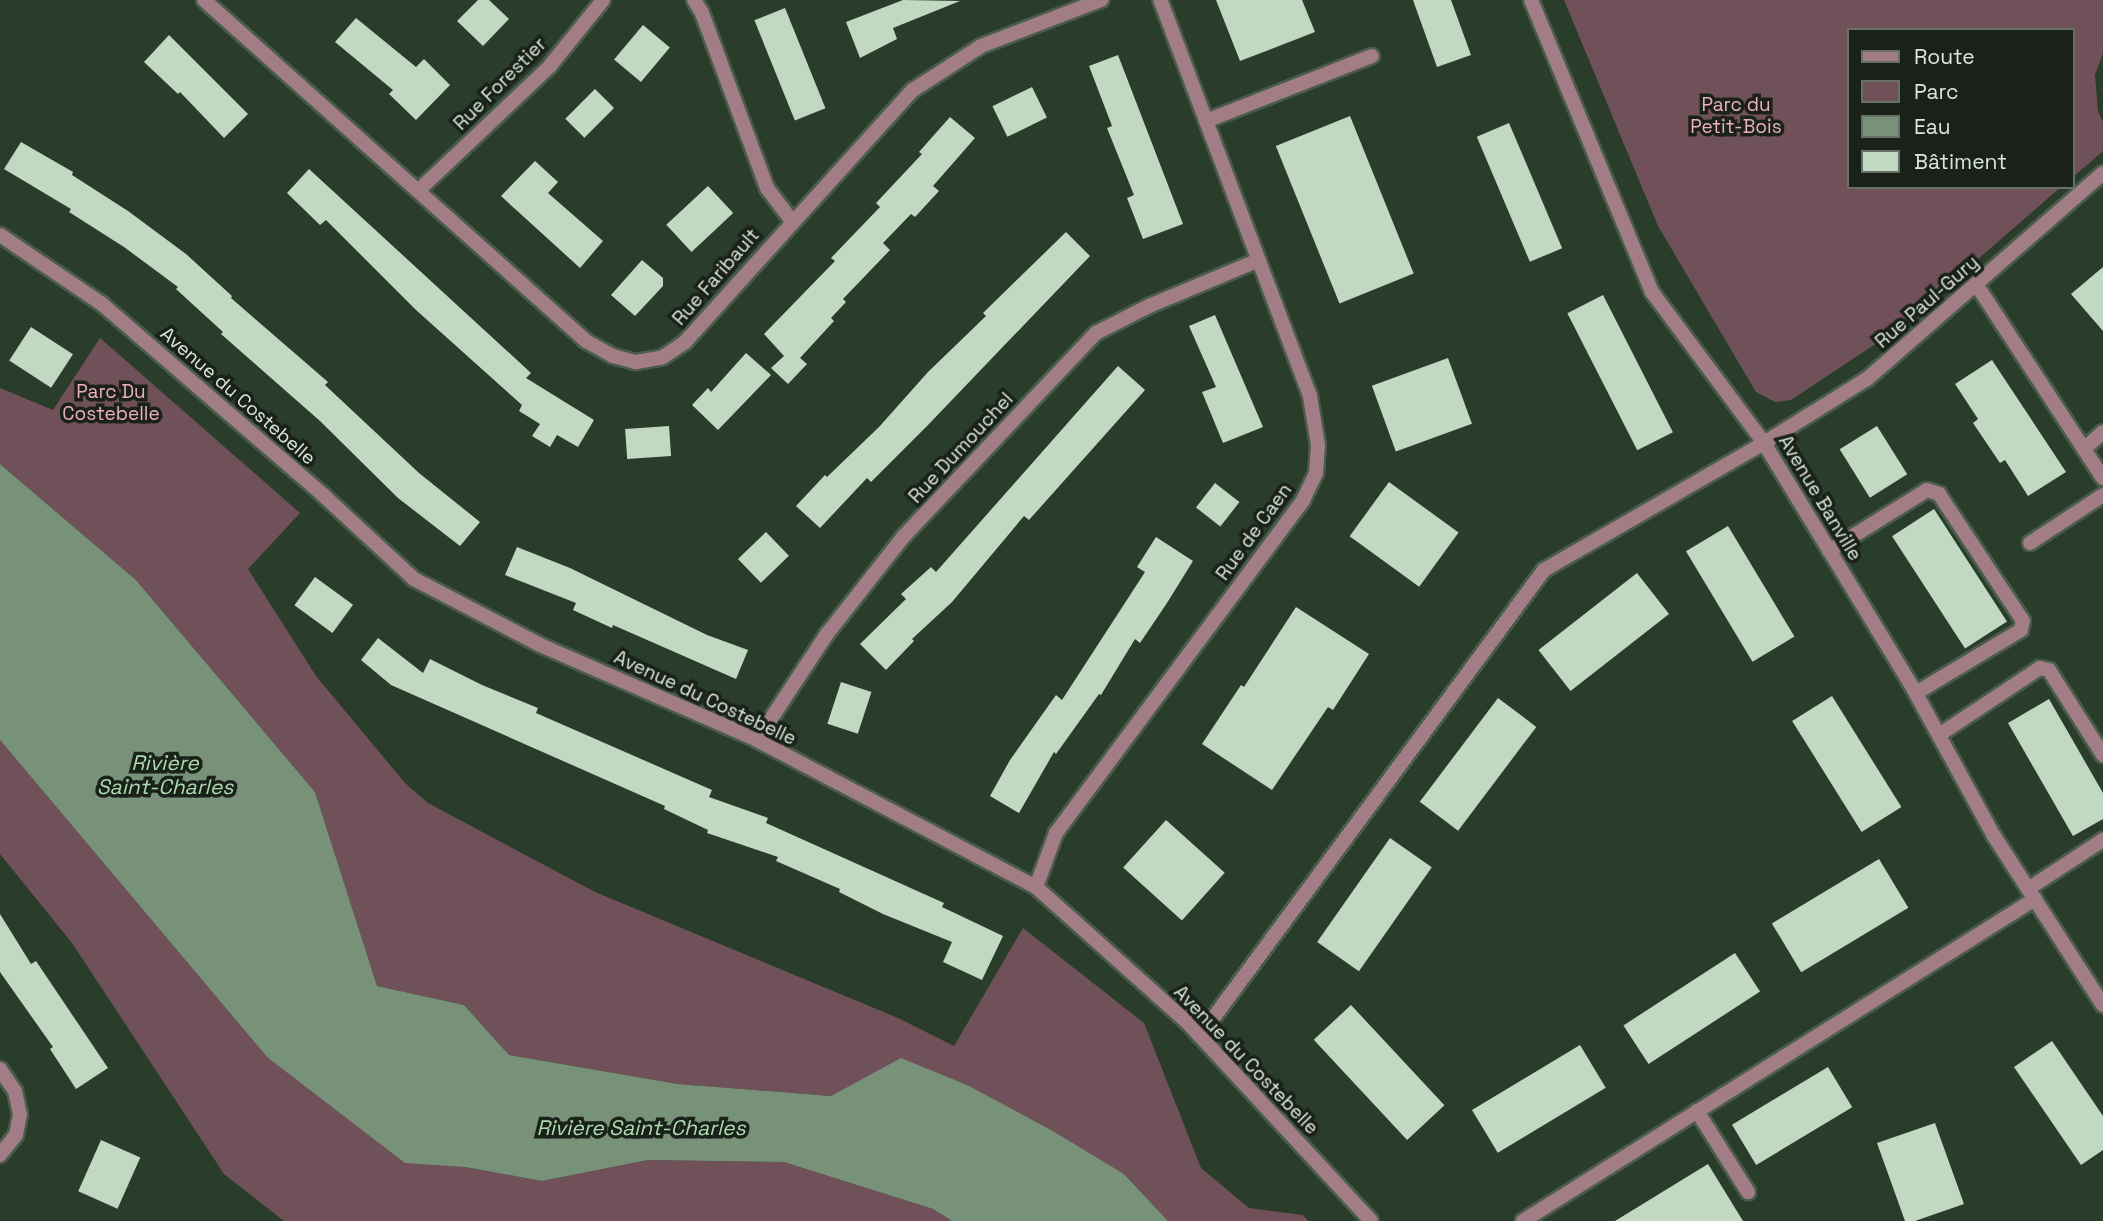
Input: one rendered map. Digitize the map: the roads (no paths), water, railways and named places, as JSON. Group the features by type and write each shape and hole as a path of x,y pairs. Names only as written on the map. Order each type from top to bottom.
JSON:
{"street":[{"name":"Rue Faribault","path":"204,0 586,341 613,356 636,362 663,357 685,342 792,220 913,90 981,46 1101,0"},
{"name":"Rue Forestier","path":"419,190 549,66 603,0"},
{"path":"694,0 702,13 767,188 792,220"},
{"name":"Rue de Caen","path":"1036,887 1056,833 1303,500 1317,473 1318,445 1310,396 1160,0"},
{"name":"Avenue Banville","path":"1531,0 1652,292 1764,443 1916,693 1994,836 2103,1005"},
{"path":"1206,121 1373,56"},
{"name":"Rue Paul-Gury","path":"1200,1036 1544,570 1764,443 1867,379 2103,173"},
{"name":"Avenue du Costebelle","path":"0,235 102,304 323,495 414,579 540,645 757,740 1036,887 1200,1036 1371,1221"},
{"name":"Rue Dumouchel","path":"757,740 827,634 904,537 1096,333 1149,306 1259,260"},
{"path":"1976,284 2103,478"},
{"path":"2084,449 2103,432"},
{"path":"1829,551 1927,491 1939,494 2023,621 2021,631 1916,693"},
{"path":"2030,543 2103,495"},
{"path":"1938,735 2040,668 2049,670 2103,755"},
{"path":"1523,1221 2031,894 2103,840"},
{"path":"0,1069 15,1091 20,1114 16,1135 0,1155"},
{"path":"1697,1111 1748,1192"}],"water":[{"name":"Rivière Saint-Charles","path":"0,464 136,580 315,792 377,986 464,1005 509,1055 678,1084 831,1096 901,1058 967,1085 1051,1130 1124,1174 1168,1221 952,1221 933,1209 784,1162 648,1160 542,1181 465,1167 405,1163 267,1057 0,740"}],"park label":[{"name":"Parc du Petit-Bois","path":"1736,116"},
{"name":"Parc Du Costebelle","path":"111,403"}]}
